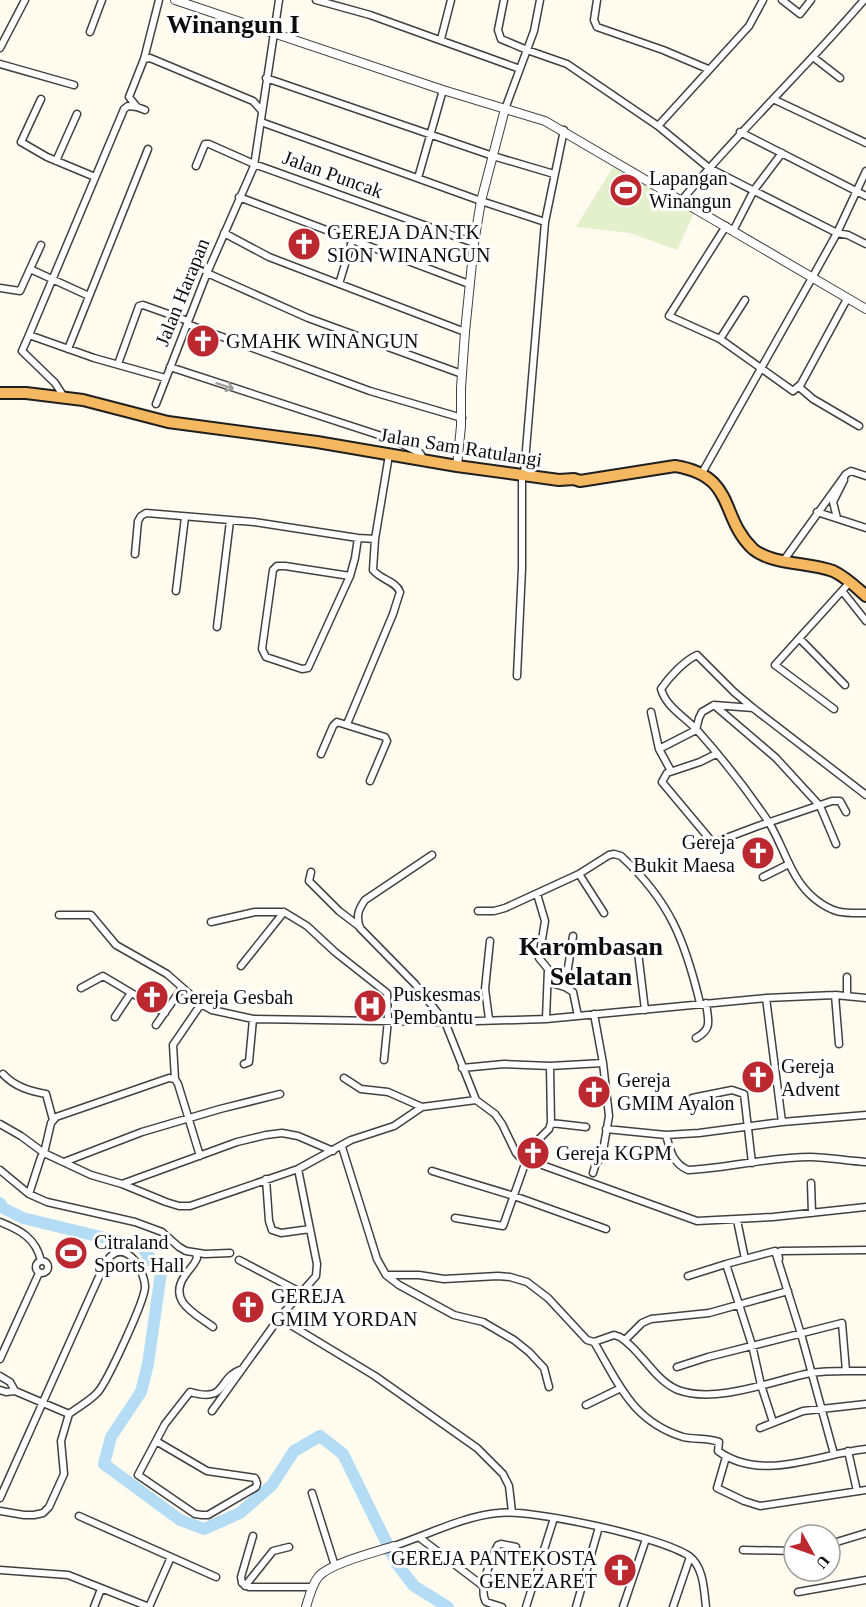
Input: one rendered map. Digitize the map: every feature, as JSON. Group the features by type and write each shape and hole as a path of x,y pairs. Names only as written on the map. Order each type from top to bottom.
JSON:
{"highway":[{"name":"Jalan Sam Ratulangi","path":"0,393 26,393 64,398 108,406 168,422 317,442 457,466 559,480 580,481 675,466 702,473"},
{"path":"702,473 718,489 747,542 755,550 767,557 832,571 850,582 866,596"}],"street":[{"path":"0,48 25,0"},
{"path":"90,32 102,0"},
{"path":"145,110 137,106 129,97 144,59 159,0"},
{"path":"175,0 442,90 540,119 564,130 866,309"},
{"name":"Jalan Harapan","path":"279,0 254,164 170,367 394,440 420,453 424,460"},
{"path":"316,0 441,39 520,69"},
{"path":"441,39 451,0"},
{"path":"504,0 498,35 507,43 567,64 658,126 709,168 837,233 848,235 866,244"},
{"path":"457,466 462,418 462,374 469,284 481,201 505,109 534,31 540,0"},
{"path":"597,0 594,20 597,27 708,69"},
{"path":"658,126 749,26 764,0"},
{"path":"782,0 800,14 812,0"},
{"path":"681,201 740,132 813,57 864,0"},
{"path":"813,57 840,78"},
{"path":"144,59 155,59 253,101 262,111"},
{"path":"0,64 74,85"},
{"path":"266,78 492,156 554,174"},
{"path":"418,178 442,90"},
{"path":"253,101 264,97"},
{"path":"40,99 20,142 56,161 95,177"},
{"path":"773,99 866,143"},
{"path":"64,398 55,383 22,351 124,109 128,106 137,106"},
{"path":"56,161 77,114"},
{"path":"261,122 545,222"},
{"path":"517,676 523,474 545,222 564,130"},
{"path":"740,132 866,196"},
{"name":"Jalan Puncak","path":"196,166 202,148 207,143 254,164 474,243"},
{"path":"68,349 148,149"},
{"path":"782,153 754,190 669,316 720,339 791,390 796,390 847,299"},
{"path":"702,473 837,233 866,171"},
{"path":"240,197 352,242 469,284"},
{"path":"224,233 269,257 465,332"},
{"path":"339,284 352,242"},
{"path":"0,288 20,291 41,244"},
{"path":"30,269 89,296"},
{"path":"207,273 308,318 462,374"},
{"path":"720,339 745,300"},
{"path":"118,364 139,306 188,322 370,391 462,418"},
{"path":"29,335 165,378"},
{"path":"156,404 170,367"},
{"path":"799,387 813,399 859,426"},
{"path":"347,724 400,592 394,584 374,572 373,565 389,455"},
{"path":"784,560 846,474 854,472 866,476"},
{"path":"837,518 833,502 846,474"},
{"path":"135,555 138,521 142,514 150,512 375,539"},
{"path":"817,512 866,528"},
{"path":"176,591 185,517"},
{"path":"217,627 231,520"},
{"path":"350,576 285,566 273,570 262,649 266,657 302,669 308,668 350,576 358,538"},
{"path":"834,709 775,664 850,582"},
{"path":"843,592 866,621"},
{"path":"800,639 845,685"},
{"path":"866,795 734,693 700,656 695,656 662,687 661,692 678,714 696,729 769,822 789,864 807,891 830,910 844,914 866,913"},
{"path":"659,749 696,729 702,712 714,705 753,708"},
{"path":"714,705 776,758 820,806 836,844"},
{"path":"651,712 659,749 671,771"},
{"path":"321,754 333,726 339,722 387,739 370,781"},
{"path":"716,754 700,762 671,771 664,776 662,782 714,843 832,801 840,801 846,812"},
{"path":"478,910 494,911 579,874 601,859 614,854 621,856 668,910 684,945 703,1003 708,1027 704,1034 696,1038"},
{"path":"360,928 357,915 365,900 432,855"},
{"path":"763,877 789,864"},
{"path":"310,872 309,881 360,928 415,984 445,1022 476,1100 495,1114 516,1153 526,1161 697,1221 737,1220 866,1207"},
{"path":"579,874 604,913"},
{"path":"537,894 545,921 539,958 548,969 546,1019"},
{"path":"212,922 255,912 284,912 307,926 335,952 387,993 388,1020 384,1060"},
{"path":"241,966 284,912"},
{"path":"59,915 91,915 116,945 167,974 201,1004 212,1010 253,1019 445,1022 546,1019 766,998 835,995 866,998"},
{"path":"565,987 573,936"},
{"path":"489,1019 485,989 490,941"},
{"path":"638,952 645,1010"},
{"path":"81,988 103,976 165,1013"},
{"path":"847,977 847,996"},
{"path":"548,982 573,992 578,1016"},
{"path":"156,1024 182,988"},
{"path":"115,1017 131,993"},
{"path":"835,995 839,1044"},
{"path":"766,998 782,1122"},
{"path":"200,1156 175,1079 173,1045 201,1004"},
{"path":"593,1173 596,1163 602,1157 609,1116 594,1014"},
{"path":"244,1064 249,1062 253,1019"},
{"path":"462,1068 504,1064 550,1066 603,1063"},
{"path":"533,1145 549,1129 551,1123 550,1066"},
{"path":"3,1074 23,1089 46,1094 53,1120 29,1194"},
{"path":"53,1120 59,1115 112,1097 170,1078 175,1079"},
{"path":"344,1078 361,1089 388,1092 422,1107"},
{"path":"692,1098 732,1090 744,1094 752,1163"},
{"path":"64,1162 142,1132 280,1094"},
{"path":"0,1124 44,1153 91,1175 180,1206 190,1206 298,1169 358,1137 394,1126 422,1107 476,1100"},
{"path":"606,1129 666,1135 866,1114"},
{"path":"551,1123 586,1126"},
{"path":"122,1184 237,1142 282,1133 298,1136 333,1151"},
{"path":"666,1135 671,1154 685,1170 726,1168 808,1157 866,1162"},
{"path":"342,1147 377,1258 386,1275 399,1285 454,1315 483,1322 514,1340 544,1368 549,1387"},
{"path":"455,1218 503,1226 526,1161"},
{"path":"212,1412 279,1318 316,1276 318,1270 298,1169"},
{"path":"0,1170 29,1194 58,1205 145,1226 162,1232 179,1247 196,1253 230,1253"},
{"path":"432,1171 514,1196 606,1229"},
{"path":"266,1179 269,1221 272,1230 281,1233 310,1229"},
{"path":"811,1183 812,1213"},
{"path":"737,1220 745,1259"},
{"path":"0,1222 27,1236 38,1250 40,1261 35,1266 39,1273 0,1359"},
{"path":"782,1273 778,1254 782,1251 866,1250"},
{"path":"688,1276 775,1251 813,1373 834,1454"},
{"path":"0,1498 109,1258 114,1253 122,1252 138,1264 144,1277 145,1290 119,1353 100,1388 69,1414 61,1441 64,1474 49,1507 43,1513 34,1515 0,1511"},
{"path":"196,1253 197,1258 180,1284 178,1296 182,1302 213,1327"},
{"path":"239,1260 302,1293"},
{"path":"726,1264 752,1345 761,1385 773,1422"},
{"path":"386,1275 419,1275 444,1279 498,1276 528,1282 548,1298 587,1340 594,1342 614,1335 625,1340 667,1383 692,1393 719,1393 813,1373 866,1371"},
{"path":"625,1340 642,1323 651,1319 709,1313 788,1291"},
{"path":"279,1318 375,1376 477,1448 503,1474 509,1486 512,1512"},
{"path":"677,1367 752,1345 842,1323 846,1371"},
{"path":"594,1342 629,1402 639,1413 658,1427 685,1437 705,1438 719,1442 718,1451 726,1456 762,1467 779,1466 866,1449"},
{"path":"156,1441 207,1471 255,1478 256,1487 208,1515 195,1514 138,1475 156,1441 165,1424 190,1392 212,1395 220,1390 235,1372 242,1370"},
{"path":"0,1376 10,1382 15,1390 69,1414"},
{"path":"586,1405 621,1388"},
{"path":"0,1390 6,1392 15,1390"},
{"path":"760,1428 803,1412 866,1404"},
{"path":"848,1451 856,1491"},
{"path":"726,1456 717,1488 752,1504 771,1506 866,1490"},
{"path":"312,1493 335,1566"},
{"path":"306,1607 320,1575 335,1566 480,1516 512,1512 599,1527 646,1539 690,1557 700,1570 706,1607"},
{"path":"79,1516 216,1577"},
{"path":"526,1607 554,1518"},
{"path":"576,1607 599,1527"},
{"path":"842,1540 866,1533"},
{"path":"253,1536 240,1577 245,1586 313,1587"},
{"path":"420,1538 483,1586"},
{"path":"623,1607 646,1539"},
{"path":"502,1607 486,1602 482,1593 483,1586 498,1545 516,1548"},
{"path":"245,1586 273,1551 289,1547"},
{"path":"743,1550 782,1551"},
{"path":"0,1570 65,1574 149,1607 171,1557"},
{"path":"673,1607 690,1557"},
{"path":"798,1592 866,1580"},
{"path":"94,1607 101,1589"}],"green space":[{"name":"Lapangan Winangun","path":"613,167 694,213 677,250 630,233 576,227"}],"waterway":[{"path":"0,1203 3,1208 23,1218 142,1247 161,1273 148,1364 141,1392 111,1437 104,1464 180,1520 204,1529 240,1513 272,1485 294,1451 320,1436 343,1454 397,1564 414,1586 448,1607"}],"place":[{"name":"Lapangan Winangun","path":"626,190"},
{"name":"GEREJA DAN TK SION WINANGUN","path":"304,244"},
{"name":"GMAHK WINANGUN","path":"203,341"},
{"name":"Gereja Bukit Maesa","path":"758,853"},
{"name":"Gereja Gesbah","path":"152,997"},
{"name":"Puskesmas Pembantu","path":"370,1006"},
{"name":"Gereja Advent","path":"758,1077"},
{"name":"Gereja GMIM Ayalon","path":"594,1092"},
{"name":"Gereja KGPM","path":"533,1153"},
{"name":"Citraland Sports Hall","path":"71,1253"},
{"name":"GEREJA GMIM YORDAN","path":"248,1307"},
{"name":"GEREJA PANTEKOSTA GENEZARET","path":"620,1570"}],"district":[{"name":"Winangun I","path":"233,24"},
{"name":"Karombasan Selatan","path":"591,961"}]}
